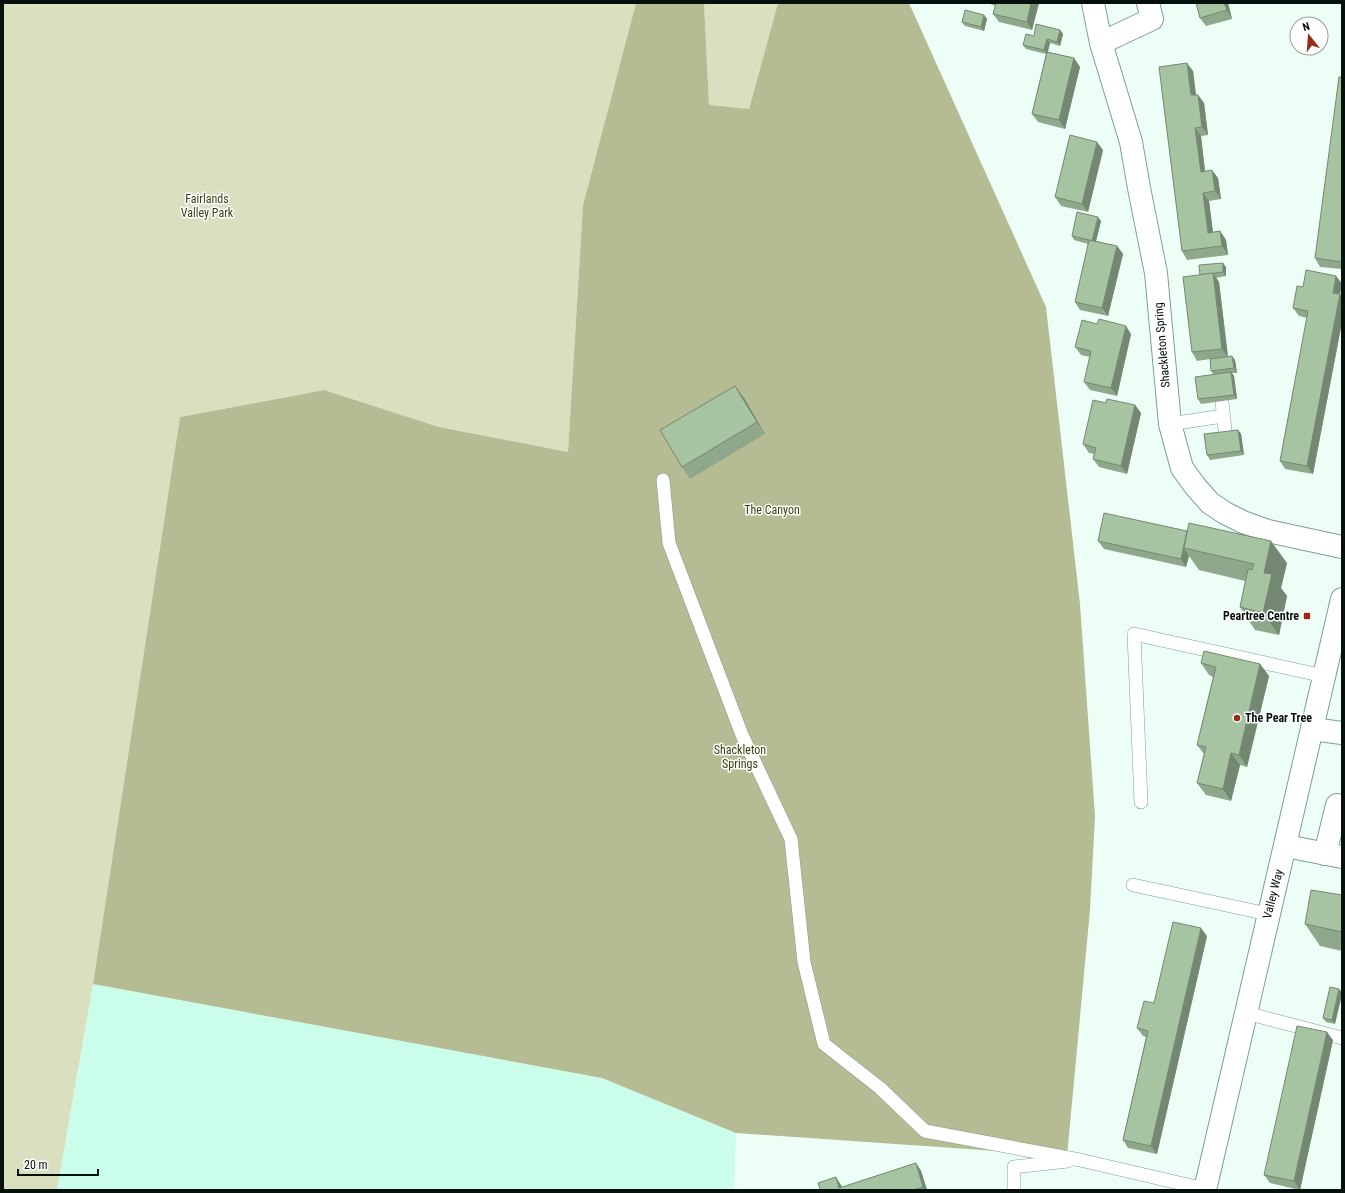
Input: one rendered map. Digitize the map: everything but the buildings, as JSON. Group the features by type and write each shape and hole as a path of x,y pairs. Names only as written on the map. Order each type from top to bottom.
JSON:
{"street":[{"name":"Shackleton Spring","path":"1093,3 1101,43 1130,142 1156,273 1170,424 1182,468 1194,486 1210,503 1243,522 1268,531 1342,546"},
{"path":"1101,43 1152,19 1148,3"},
{"name":"Valley Way","path":"1205,1190 1268,914 1286,846 1324,676 1339,627 1342,599"},
{"path":"1312,729 1342,733"},
{"path":"1286,846 1333,855 1337,805 1342,806"}],"lane":[{"path":"1222,402 1225,430"},
{"path":"1170,424 1223,416"},
{"path":"663,480 670,543 742,735 791,839 804,962 824,1044 880,1088 925,1131 1080,1160 1205,1190"},
{"path":"1141,802 1134,634 1324,676"},
{"path":"1133,885 1268,914"},
{"path":"1246,1013 1342,1038"},
{"path":"1014,1190 1014,1167 1038,1166 1080,1160"}],"shaded area":[{"path":"93,984 602,1078 736,1133 734,1190 57,1190"}],"green space":[{"name":"Fairlands Valley Park","path":"3,3 636,3 583,205 568,452 439,427 324,390 180,417 93,984 57,1190 3,1190"},
{"name":"Shackleton Springs","path":"636,3 704,3 709,105 749,109 778,3 909,3 1046,307 1080,604 1095,816 1090,910 1067,1156 736,1133 602,1078 93,984 180,417 324,390 439,427 568,452 583,205"},
{"path":"704,3 778,3 749,109 709,106"}],"place":[{"name":"Peartree Centre","path":"1307,616"},
{"name":"The Pear Tree","path":"1237,718"}],"park label":[{"name":"The Canyon","path":"772,510"}]}
